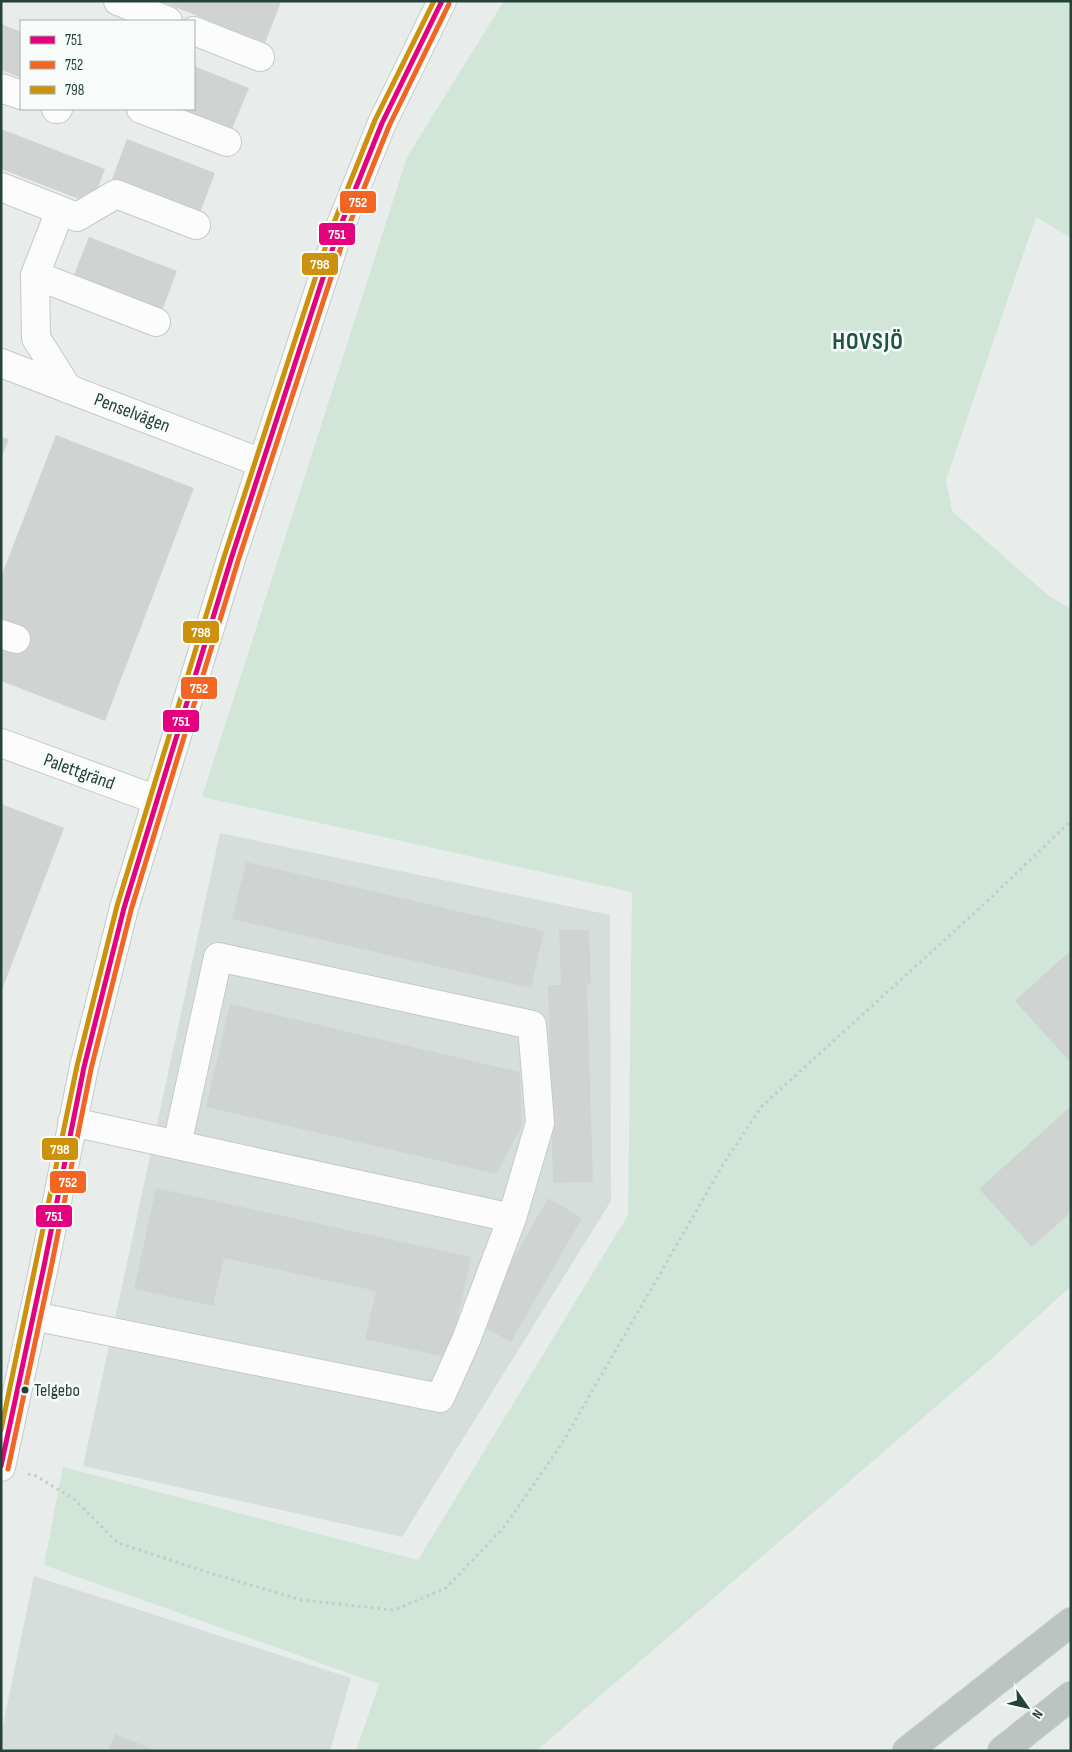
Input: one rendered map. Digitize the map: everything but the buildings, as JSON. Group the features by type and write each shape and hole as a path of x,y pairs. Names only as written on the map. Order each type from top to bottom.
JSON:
{"highway":[{"path":"907,1751 1071,1622"},
{"path":"1002,1751 1071,1696"}],"street":[{"path":"118,1 166,20"},
{"path":"1,1466 84,1067 124,908 262,463 338,232 382,123 442,1"},
{"path":"195,31 260,57"},
{"path":"1,88 20,96"},
{"path":"144,110 227,142"},
{"path":"1,187 77,217 116,194 196,225"},
{"path":"60,211 35,274 36,338 68,389"},
{"path":"35,274 156,322"},
{"name":"Penselvägen","path":"1,363 262,463"},
{"name":"Palettgränd","path":"1,743 158,800"},
{"path":"33,1316 440,1398 466,1340 512,1218 540,1123 532,1024 218,957 177,1145"},
{"path":"72,1122 512,1218"}],"path":[{"path":"1,1466 36,1476 74,1499 118,1543 213,1574 302,1600 394,1610 446,1588 505,1526 561,1444 724,1162 762,1106 982,906 1071,821"}],"shaded area":[{"path":"220,833 610,915 611,1201 402,1537 83,1466"},
{"path":"34,1576 351,1678 330,1751 1,1751 1,1734"}],"green space":[{"path":"504,1 1071,1 1071,238 1036,217 946,480 952,511 1049,596 1071,609 1071,1286 988,1362 536,1751 356,1751 379,1684 44,1565 63,1467 418,1560 628,1215 632,892 202,797 407,157"}],"transit line":[{"name":"798","path":"1,1430 77,1066 117,906 224,557 331,230 375,120 434,1"},
{"name":"751","path":"1,1466 84,1067 124,908 231,559 338,232 382,123 442,1"},
{"name":"752","path":"8,1469 91,1069 131,910 238,561 345,235 389,126 449,4"}],"place":[{"name":"Telgebo","path":"25,1390"}],"district":[{"name":"HOVSJÖ","path":"868,341"}]}
